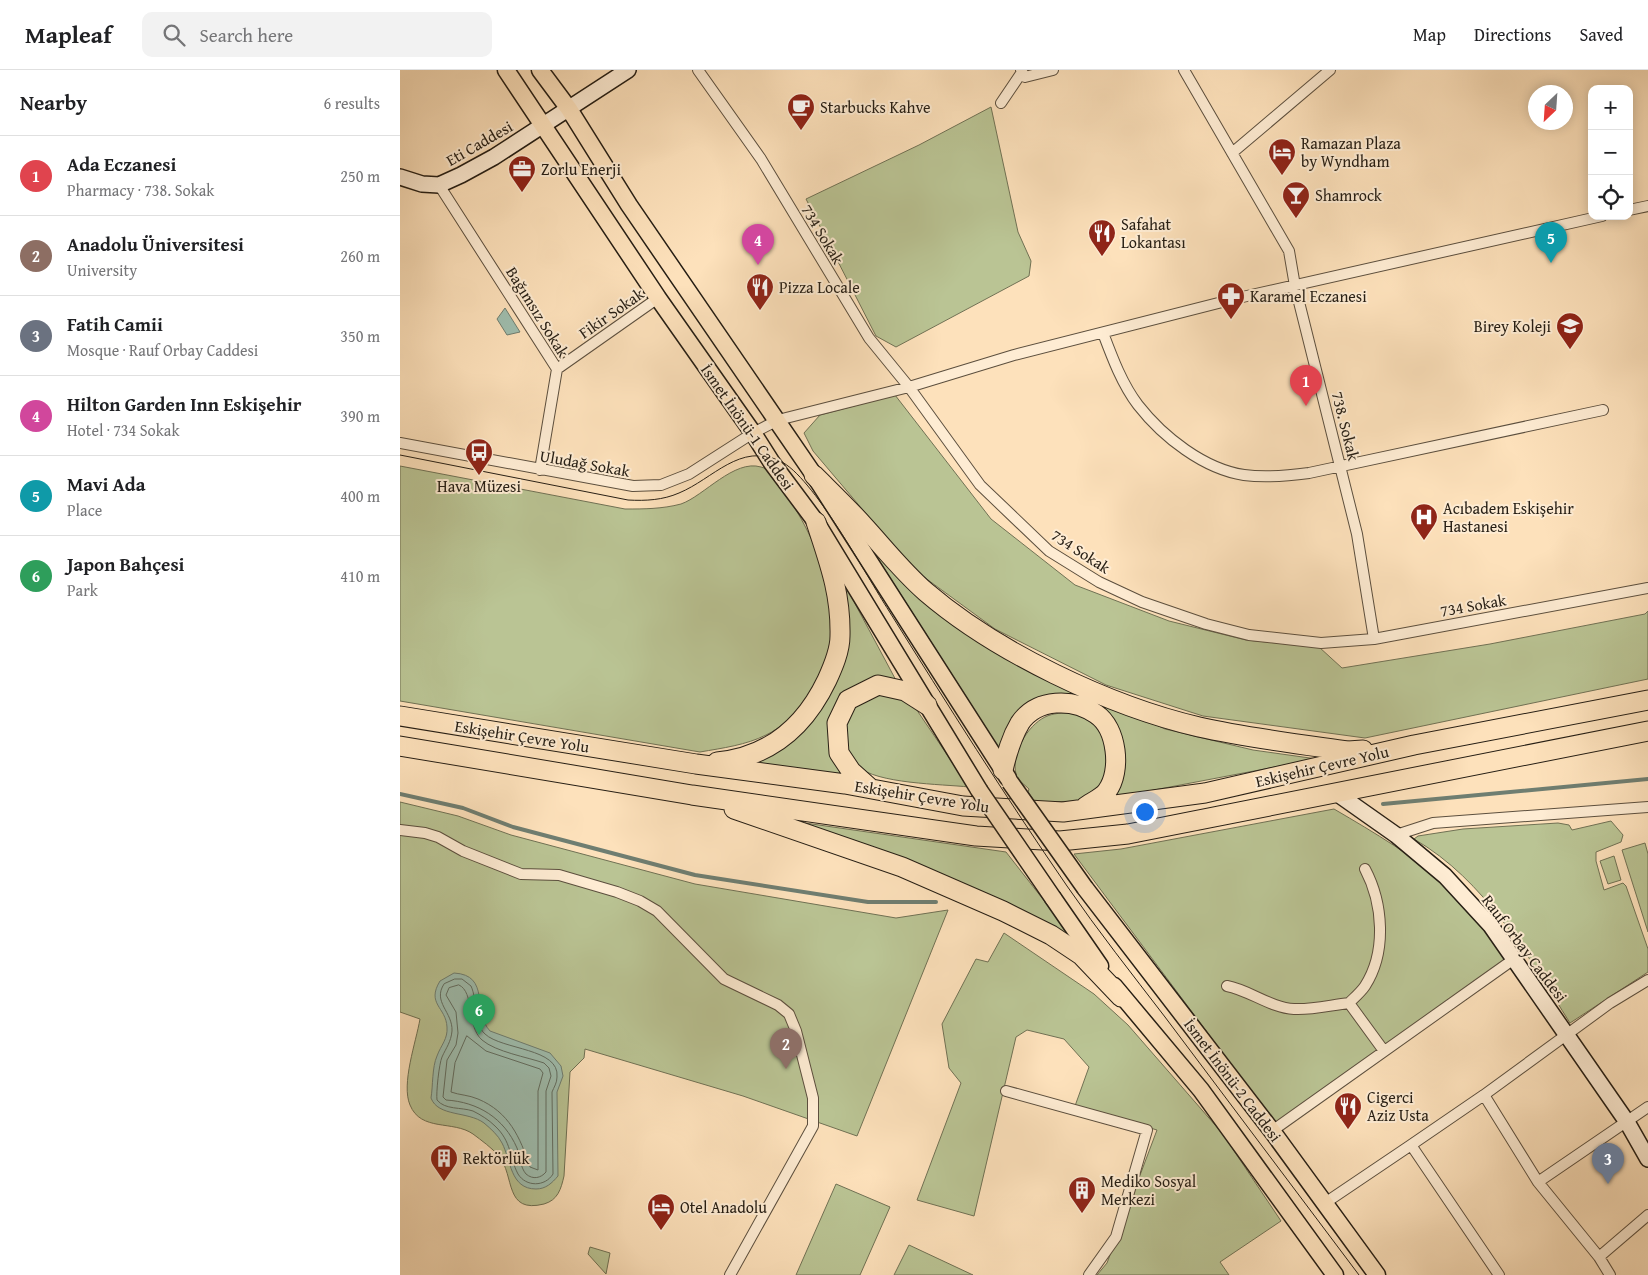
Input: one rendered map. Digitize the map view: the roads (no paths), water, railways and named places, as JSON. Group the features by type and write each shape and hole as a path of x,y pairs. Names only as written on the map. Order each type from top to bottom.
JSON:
{"highway":[{"path":"814,475 864,526 897,565 932,597 974,629 1003,647 1066,678 1138,708 1196,726 1244,737 1348,751 1414,745"},
{"path":"696,764 735,760 774,744 801,722 819,696 834,666 840,639 836,584 816,522"},
{"path":"870,789 851,771 839,752 837,722 848,700 878,685 905,691 926,705"},
{"name":"Eskişehir Çevre Yolu","path":"400,716 696,764 870,789 963,806 1063,812 1205,793 1414,745 1648,700"},
{"path":"1007,776 1011,741 1021,721 1034,711 1056,702 1076,704 1097,714 1110,734 1117,756 1114,776 1107,792 1080,810"},
{"name":"Eskişehir Çevre Yolu","path":"400,746 692,795 976,836 1060,841 1128,834 1648,731"},
{"path":"1622,737 1648,740"},
{"path":"400,751 492,762"},
{"path":"692,795 902,867 1003,911 1050,935 1081,955 1121,997"}],"main road":[{"name":"İsmet İnönü-1 Caddesi","path":"506,70 658,298 772,463 816,522 979,790 1053,898"},
{"name":"İsmet İnönü-1 Caddesi","path":"540,70 569,109 629,205 778,420 1007,776 1085,888"},
{"name":"İsmet İnönü-2 Caddesi","path":"1085,888 1272,1131 1377,1275"},
{"name":"İsmet İnönü-2 Caddesi","path":"1053,898 1121,997 1201,1090 1335,1275"}],"street":[{"name":"Eti Caddesi","path":"400,177 422,184 439,184 461,176 494,157 542,124 569,109 628,70"},
{"name":"734 Sokak","path":"698,70 761,160 869,338 909,387 980,485 1049,552 1099,582 1142,602 1206,624 1249,635 1321,643 1374,639 1648,588"},
{"path":"1001,103 1021,71 1025,78 1053,70"},
{"name":"738. Sokak","path":"1184,70 1289,251 1295,286 1357,534 1374,639"},
{"path":"1232,153 1330,70"},
{"name":"Bağımsız Sokak","path":"439,184 557,370 540,470"},
{"path":"1633,209 1648,206"},
{"name":"Uludağ Sokak","path":"400,444 632,486 661,486 689,474 753,433 778,420 909,387 1014,355 1238,298 1442,250 1588,219"},
{"name":"Fikir Sokak","path":"557,370 658,298"},
{"path":"1103,333 1114,363 1138,404 1165,433 1205,463 1243,475 1276,477 1341,466 1603,410"},
{"name":"Rauf Orbay Caddesi","path":"1336,792 1396,835 1446,876 1491,926 1627,1122 1648,1160"},
{"path":"1396,835 1433,823 1648,807"},
{"path":"400,830 425,833 438,837 463,851 521,874 560,875 640,901 657,911 724,979 778,1005 788,1014 796,1031 813,1098 813,1126 730,1275"},
{"path":"1227,986 1239,988 1276,1005 1293,1009 1349,1003 1365,986 1377,957 1380,926 1373,884 1365,869"},
{"path":"1272,1131 1514,959"},
{"path":"1325,1203 1484,1095 1610,1003 1648,980"},
{"path":"1349,1003 1384,1051"},
{"path":"1006,1090 1147,1130 1116,1237 1089,1275"},
{"path":"1484,1095 1538,1182 1599,1257 1610,1275"},
{"path":"1538,1182 1648,1107"},
{"path":"1411,1145 1499,1275"},
{"path":"1599,1257 1648,1215"}],"water":[{"path":"505,308 520,332 507,335 497,319"},
{"path":"454,973 465,975 473,980 477,987 485,1023 490,1031 550,1053 561,1066 563,1076 557,1092 558,1176 546,1187 540,1189 527,1188 521,1184 516,1179 502,1143 492,1130 477,1119 440,1108 431,1098 435,1060 447,1031 446,1020 436,1000 436,989 440,981"}],"waterway":[{"path":"1383,804 1648,779"},
{"path":"400,794 463,808 513,827 695,875 868,902 936,902"}],"tram line":[{"path":"400,455 628,500 654,500 679,493 727,465 739,459 752,456 766,456 780,461 793,470 808,486 839,529 976,750 1079,903 1359,1275"}],"place":[{"name":"Starbucks Kahve","path":"801,131"},
{"name":"Ramazan Plaza by Wyndham","path":"1282,176"},
{"name":"Zorlu Enerji","path":"522,193"},
{"name":"Shamrock","path":"1296,219"},
{"name":"Safahat Lokantası","path":"1102,257"},
{"name":"Mavi Ada","path":"1551,263"},
{"name":"Hilton Garden Inn Eskişehir","path":"758,265"},
{"name":"Pizza Locale","path":"760,311"},
{"name":"Karamel Eczanesi","path":"1231,320"},
{"name":"Birey Koleji","path":"1570,350"},
{"name":"Ada Eczanesi","path":"1306,406"},
{"name":"Hava Müzesi","path":"479,476"},
{"name":"Acıbadem Eskişehir Hastanesi","path":"1424,541"},
{"name":"Japon Bahçesi","path":"479,1035"},
{"name":"Anadolu Üniversitesi","path":"786,1069"},
{"name":"Cigerci Aziz Usta","path":"1348,1130"},
{"name":"Rektörlük","path":"444,1182"},
{"name":"Fatih Camii","path":"1608,1184"},
{"name":"Mediko Sosyal Merkezi","path":"1082,1214"},
{"name":"Otel Anadolu","path":"661,1231"}]}
